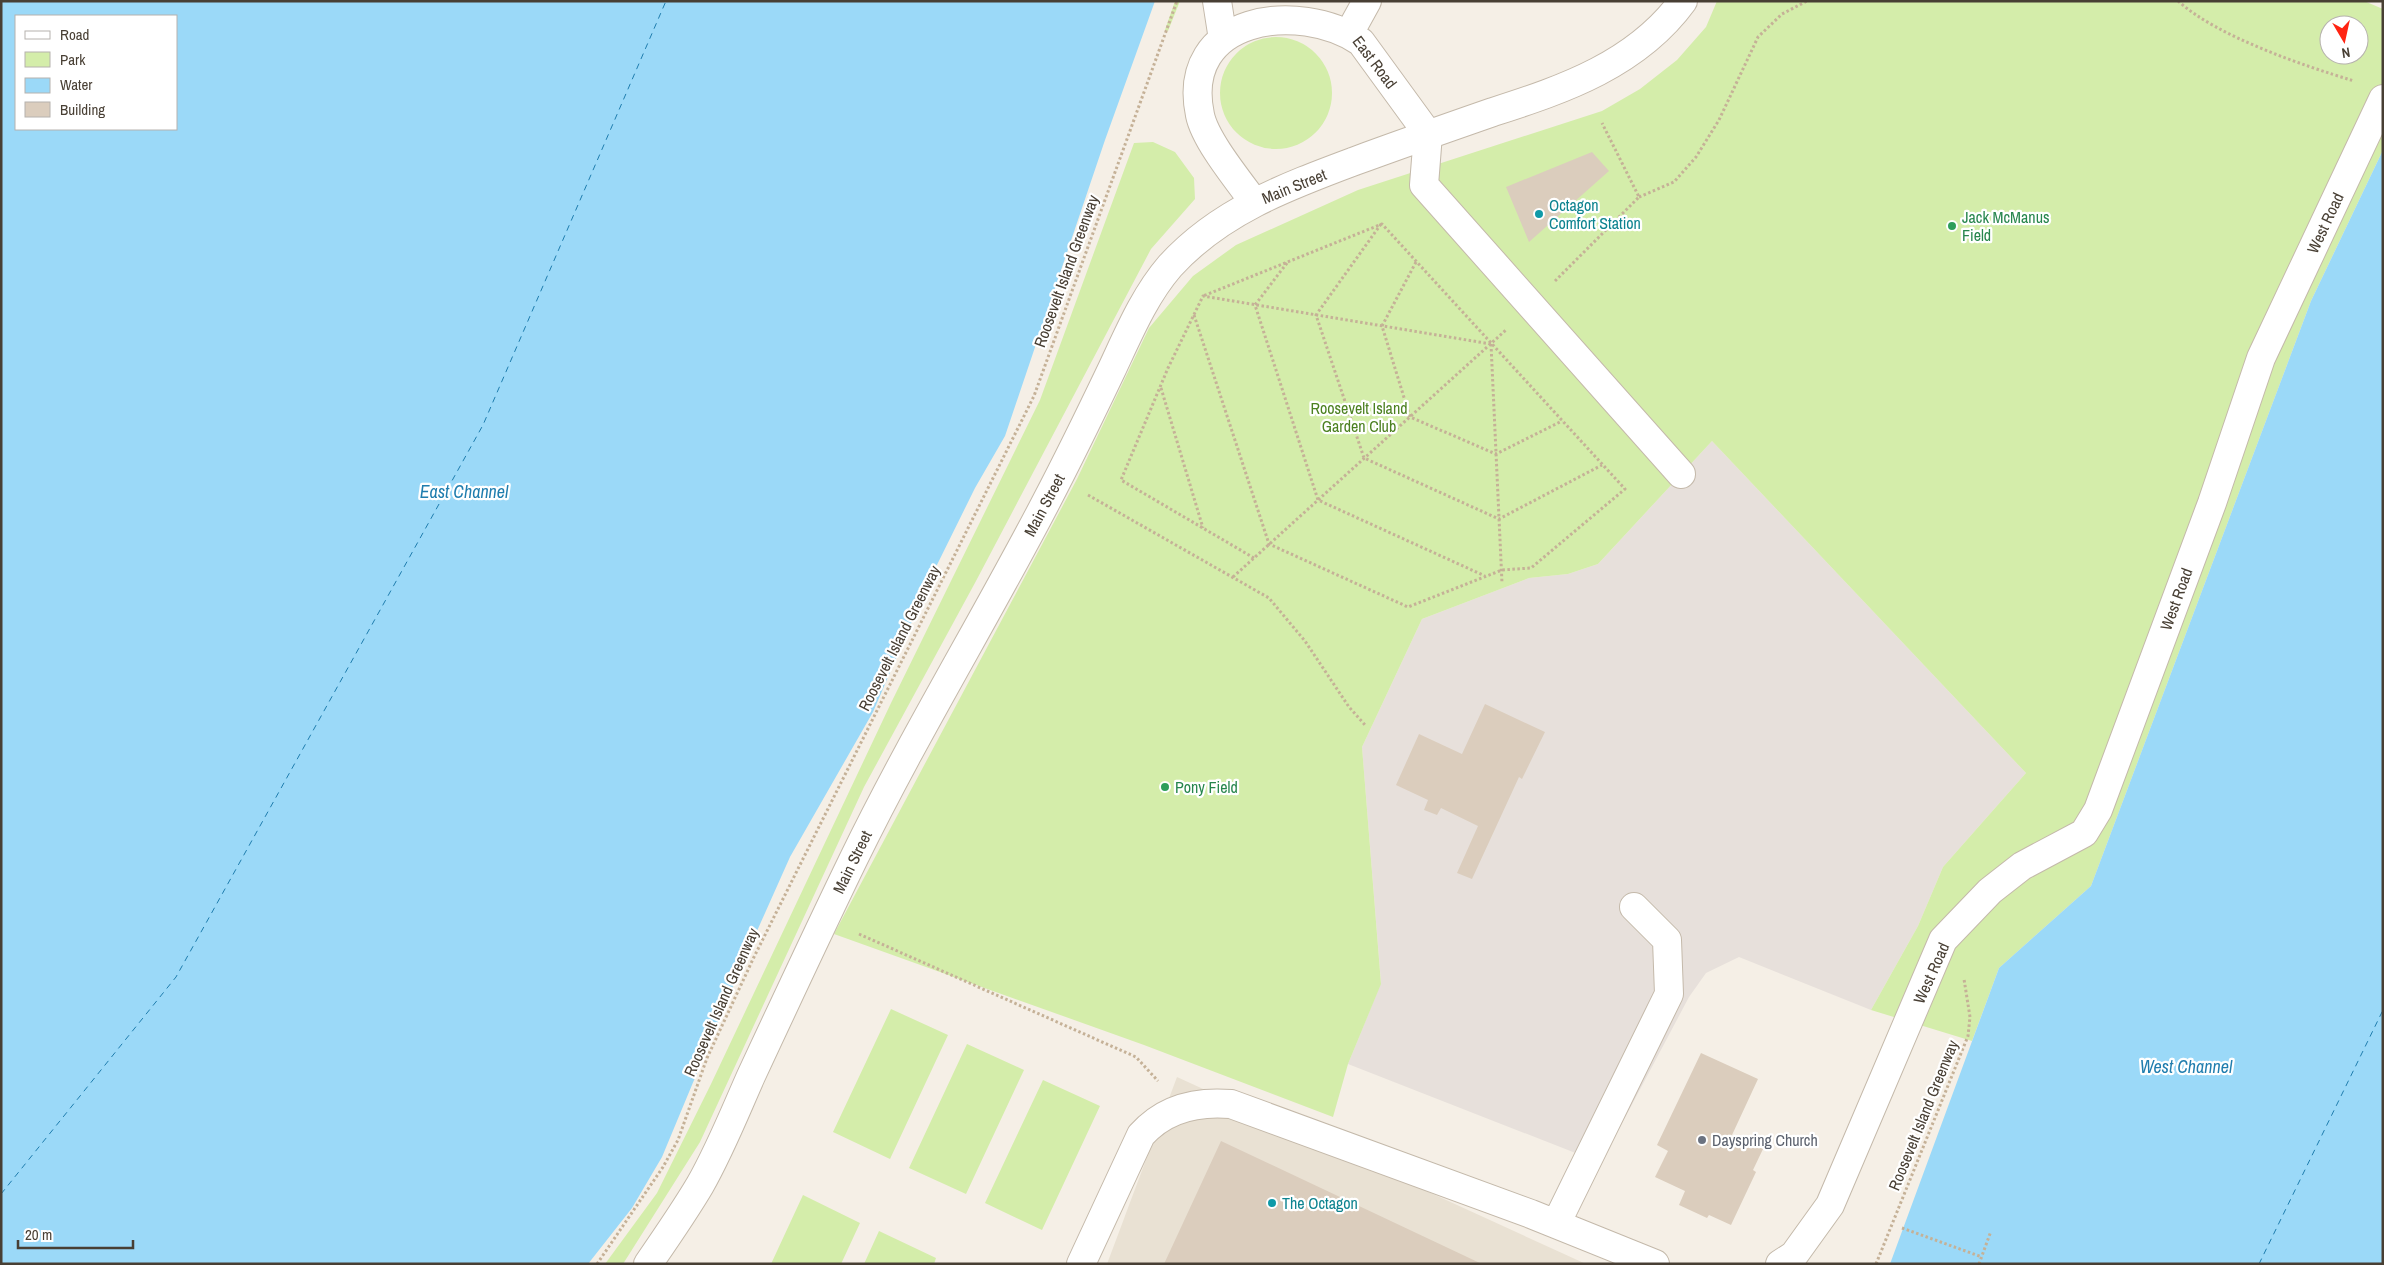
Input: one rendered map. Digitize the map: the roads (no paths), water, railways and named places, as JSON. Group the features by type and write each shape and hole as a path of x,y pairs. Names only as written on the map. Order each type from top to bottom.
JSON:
{"street":[{"path":"1217,1 1222,33"},
{"path":"1351,30 1367,1"},
{"name":"Main Street","path":"648,1264 702,1182 856,854 897,773 1046,503 1142,309 1170,267 1210,231 1254,202 1283,188 1428,134 1545,95 1598,72 1618,61 1650,38 1664,25 1682,1"},
{"name":"East Road","path":"1254,202 1207,132 1200,117 1198,101 1203,64 1210,47 1222,33 1257,12 1293,8 1328,16 1351,30 1362,42 1428,134"},
{"name":"West Road","path":"1780,1264 1794,1255 1830,1205 1943,940 1990,891 2022,866 2084,833 2098,810 2212,503 2261,358 2372,92"},
{"path":"1428,134 1424,185 1681,474"},
{"path":"1556,1224 1669,994 1666,940 1634,907"},
{"path":"1081,1264 1141,1135 1152,1123 1186,1107 1199,1104 1231,1104 1556,1224 1655,1264"}],"water":[{"name":"East Channel","path":"1,1 1155,1 1105,140 1005,436 975,488 932,575 873,712 790,857 744,960 662,1157 632,1208 588,1264 1,1264"},
{"name":"West Channel","path":"2383,150 2383,1264 1890,1264 1999,968 2091,886 2311,301"}],"place":[{"name":"Octagon Comfort Station","path":"1539,214"},
{"name":"Jack McManus Field","path":"1952,226"},
{"name":"Pony Field","path":"1165,787"},
{"name":"Dayspring Church","path":"1702,1140"},
{"name":"The Octagon","path":"1272,1203"}],"park label":[{"name":"Roosevelt Island Garden Club","path":"1359,417"}]}
